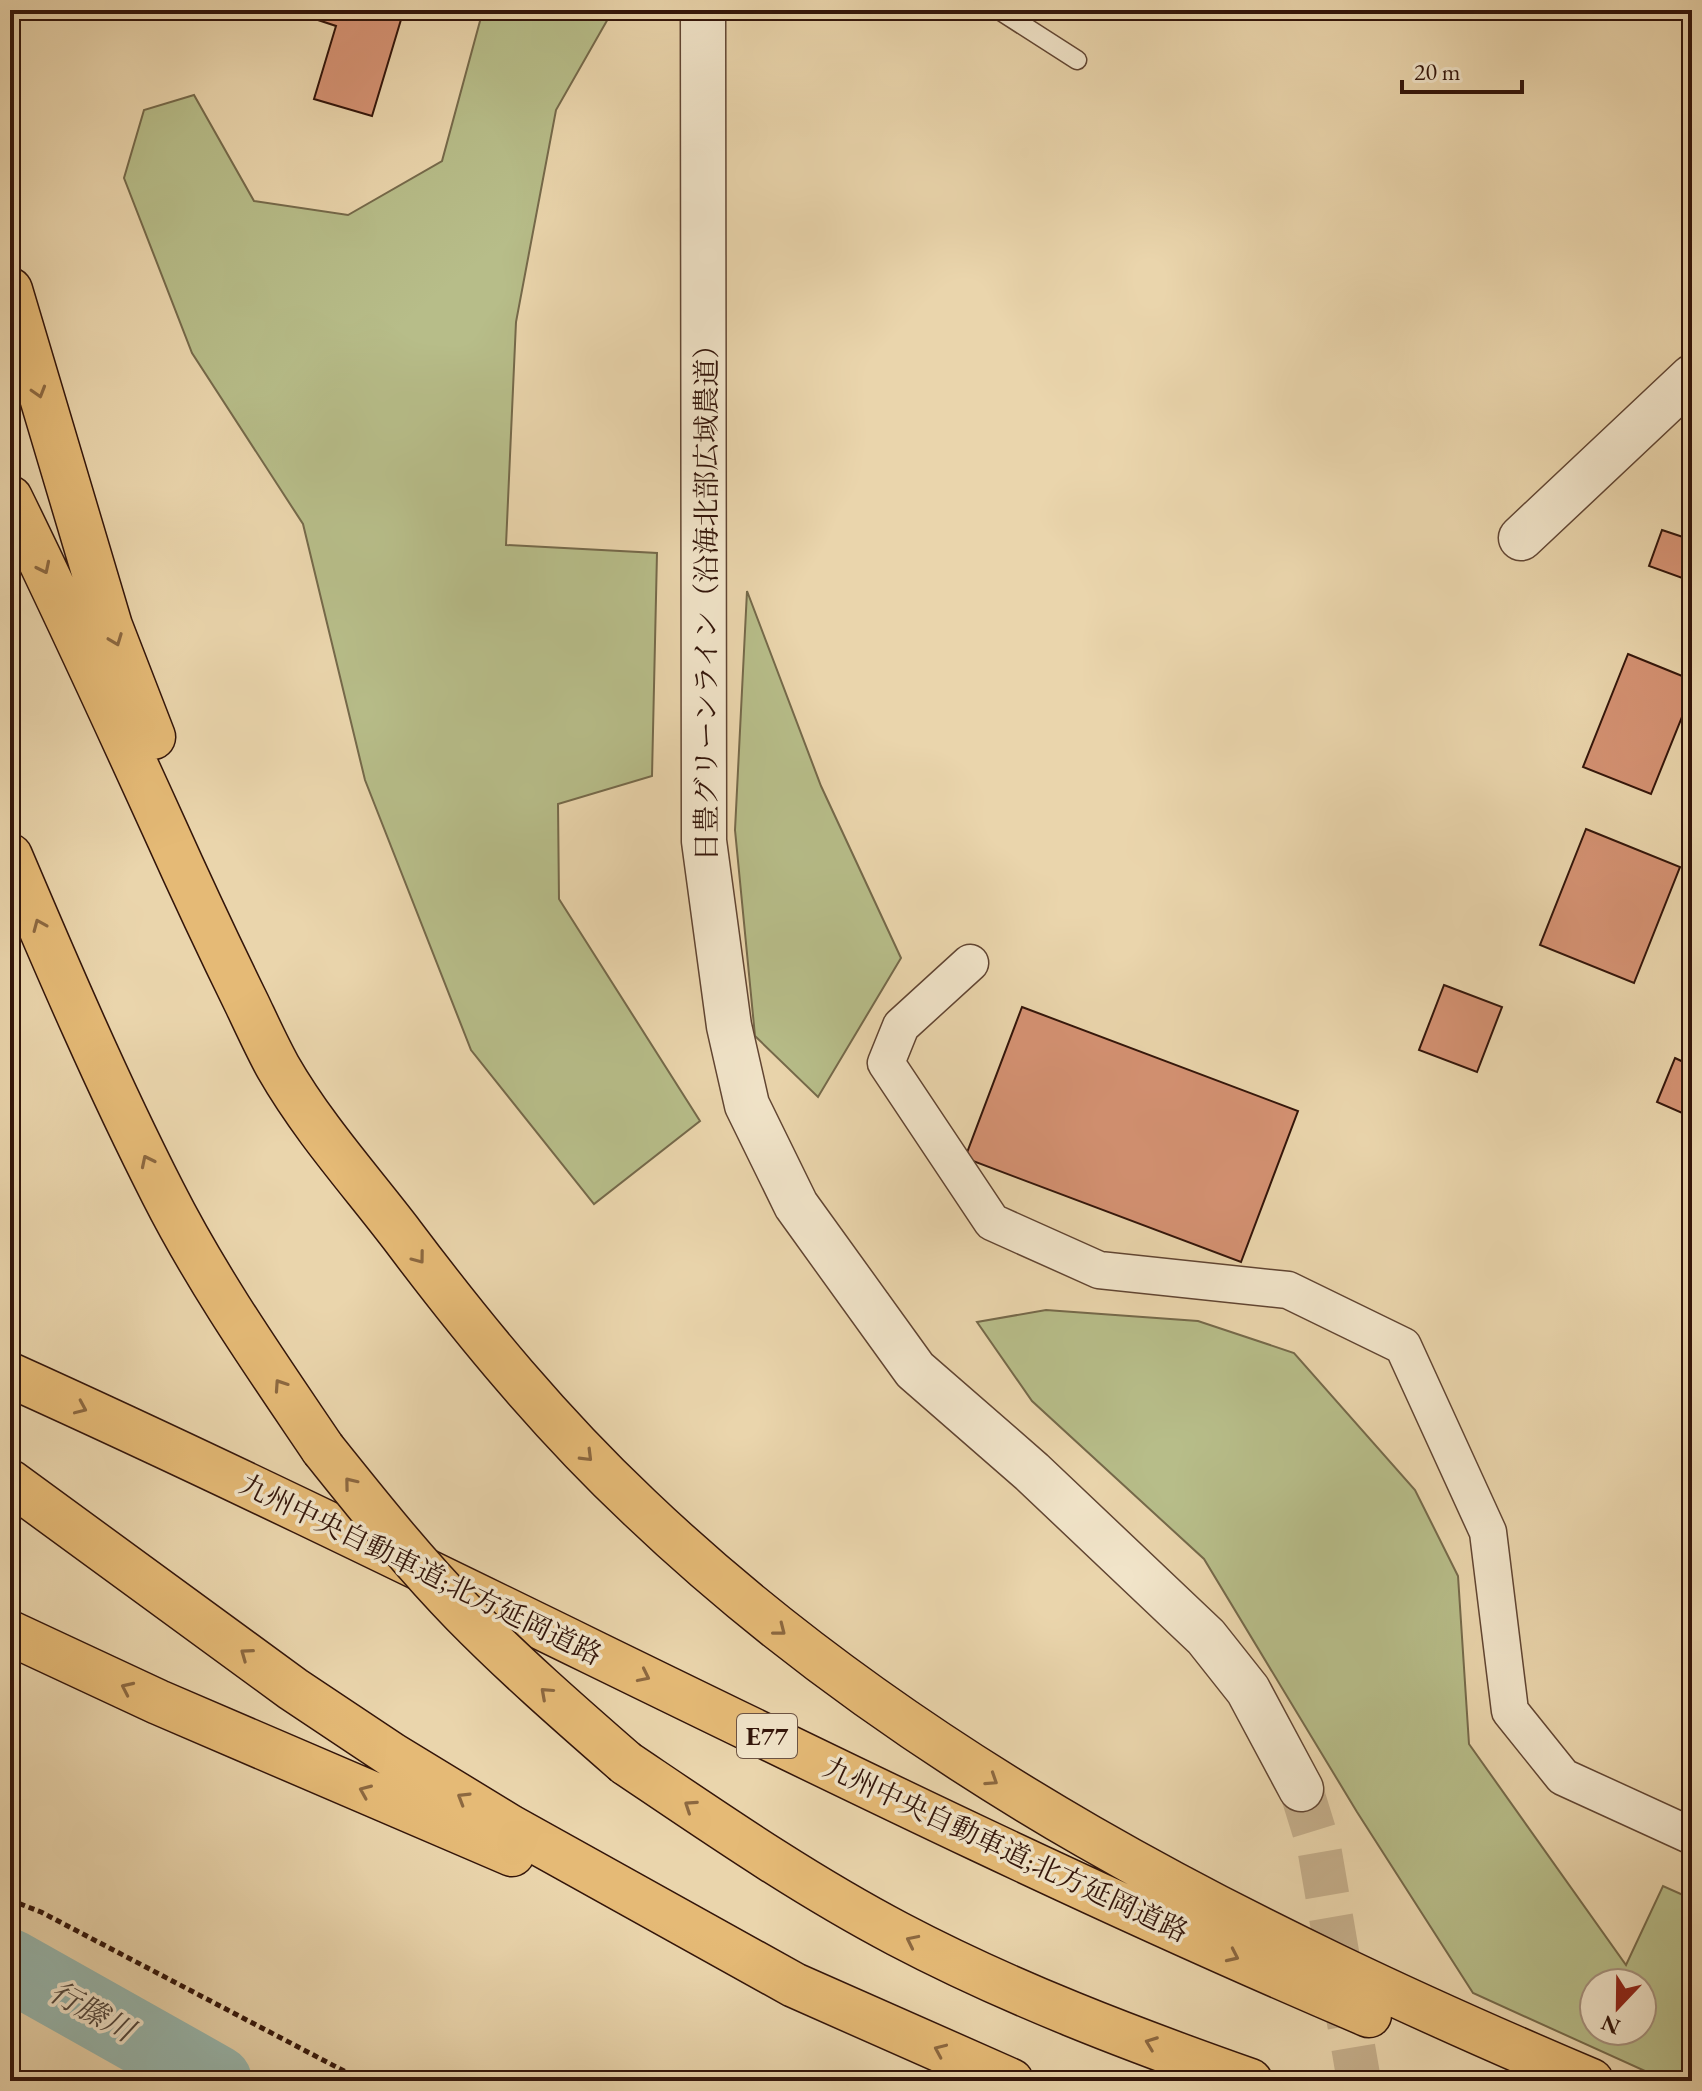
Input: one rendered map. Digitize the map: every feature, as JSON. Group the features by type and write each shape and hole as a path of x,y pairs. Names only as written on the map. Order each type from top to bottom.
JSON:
{"highway":[{"path":"10,290 110,626 222,917 285,1058 324,1124 372,1195"},
{"path":"10,498 76,632 207,924 278,1067 321,1133 499,1360 637,1506 770,1623 838,1675 1009,1790 1140,1867 1287,1944 1397,1997 1591,2081"},
{"path":"10,856 81,1022 164,1195 241,1328 323,1449 390,1533 463,1613 543,1690 626,1763 800,1878 899,1934 994,1980 1250,2081"},
{"name":"九州中央自動車道;北方延岡道路","path":"10,1375 312,1514 1242,1961 1531,2081"},
{"path":"10,1482 293,1689 392,1755 510,1827 794,1985"},
{"path":"10,1633 158,1702 568,1879 794,1985 1011,2081"}],"street":[{"name":"日豊グリーンライン（沿海北部広域農道）","path":"703,10 704,841 729,1026 747,1105 796,1205 915,1370 1032,1472 1206,1637 1248,1690 1301,1789"},
{"path":"1521,538 1692,377"},
{"path":"970,963 901,1026 886,1063 992,1222 1099,1270 1288,1290 1403,1346 1488,1532 1510,1711 1563,1777 1692,1836"}],"lane":[{"path":"999,10 1077,60"}],"path":[{"path":"10,1900 41,1912 363,2081"}],"green space":[{"path":"483,10 613,10 556,110 516,322 506,545 657,553 652,776 558,804 559,899 700,1121 594,1204 471,1050 365,780 303,524 192,353 124,178 144,110 194,95 254,201 348,215 442,161"},
{"path":"747,591 821,786 901,958 818,1097 755,1036 735,830"},
{"path":"1046,1310 1198,1321 1294,1353 1415,1490 1458,1576 1469,1744 1626,1965 1663,1886 1692,1899 1692,2081 1667,2081 1592,2047 1658,2047 1658,1967 1578,1967 1578,2041 1473,1993 1357,1812 1204,1559 1032,1401 977,1322"}],"building":[{"path":"314,10 392,10 403,13 372,116 314,99 336,26 312,18"},
{"path":"1662,530 1692,540 1692,559 1685,579 1649,566"},
{"path":"1628,654 1692,680 1692,692 1651,794 1583,767"},
{"path":"1586,829 1680,867 1634,983 1540,945"},
{"path":"1444,985 1502,1007 1477,1072 1419,1050"},
{"path":"1022,1007 1298,1111 1241,1262 965,1158"},
{"path":"1675,1058 1692,1066 1692,1110 1689,1116 1657,1102"}],"waterway":[{"name":"行縢川","path":"10,1965 216,2081"}],"tunnel":[{"path":"1301,1789 1319,1847 1359,2081"}]}
